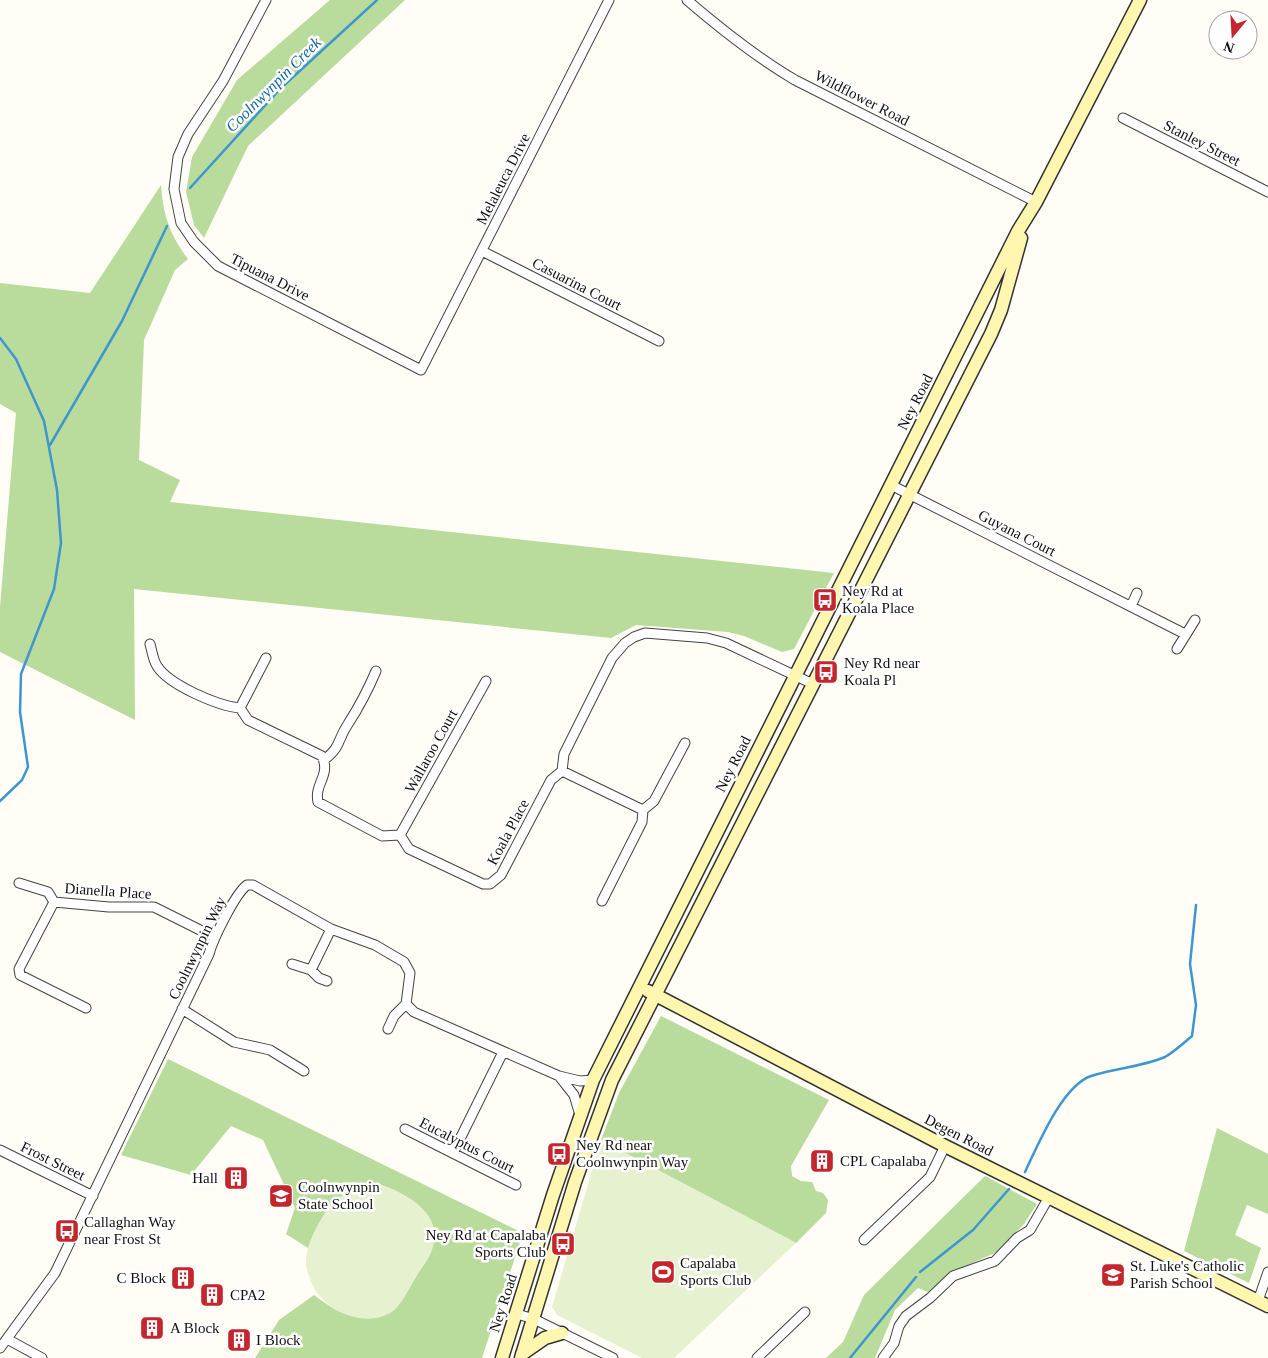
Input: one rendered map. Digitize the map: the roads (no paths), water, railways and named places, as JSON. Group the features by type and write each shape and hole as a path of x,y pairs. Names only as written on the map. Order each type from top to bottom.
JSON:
{"main road":[{"name":"Ney Road","path":"521,1356 575,1182 612,1080 991,334 1001,310 1021,237 1036,202 1140,0"},
{"name":"Ney Road","path":"502,1358 593,1080 1018,231 1036,202"},
{"name":"Degen Road","path":"639,987 945,1146 1263,1303"},
{"path":"521,1356 545,1338 562,1333"}],"street":[{"name":"Tipuana Drive","path":"266,0 223,81 188,134 178,157 174,189 182,223 194,242 218,266 421,370"},
{"name":"Melaleuca Drive","path":"421,370 609,0"},
{"name":"Wildflower Road","path":"687,0 733,40 761,60 795,80 1036,202"},
{"name":"Stanley Street","path":"1123,118 1268,192"},
{"name":"Casuarina Court","path":"482,251 659,341"},
{"name":"Guyana Court","path":"891,486 1185,634"},
{"path":"1130,606 1137,593"},
{"path":"1177,648 1195,620"},
{"name":"Koala Place","path":"400,835 409,849 482,884 490,884 501,875 551,780 562,771 564,754 612,658 634,636 645,633 707,638 745,650 813,684"},
{"path":"150,644 156,665 166,677 228,707 240,708"},
{"path":"240,708 266,658"},
{"path":"324,760 336,751 347,725 362,701 376,671"},
{"name":"Wallaroo Court","path":"400,835 486,681"},
{"path":"240,708 248,720 322,756 326,774 316,793 318,802 382,836 400,835"},
{"path":"642,810 654,800 685,743"},
{"path":"562,771 642,810"},
{"path":"602,901 642,822 642,810"},
{"name":"Dianella Place","path":"19,883 48,892 54,902"},
{"name":"Coolnwynpin Way","path":"0,1348 55,1273 209,954 214,936 222,926 239,894 247,885 252,885 331,928 375,945 404,962 410,972 406,1004"},
{"name":"Dianella Place","path":"54,902 109,907 154,907 214,936"},
{"name":"Dianella Place","path":"54,902 19,969 20,975 86,1008"},
{"path":"311,970 331,928"},
{"path":"292,964 311,970 319,978 327,981"},
{"path":"388,1029 394,1016 406,1004 414,1012 559,1076 580,1081 593,1080"},
{"path":"182,1009 234,1042 270,1050 304,1071"},
{"path":"453,1153 503,1052"},
{"path":"559,1076 574,1095 580,1115"},
{"name":"Eucalyptus Court","path":"405,1129 516,1185"},
{"path":"864,1240 930,1177 945,1146"},
{"name":"Frost Street","path":"0,1150 93,1196"},
{"path":"883,1358 894,1344 899,1326 906,1316 930,1298 954,1276 995,1261 1017,1238 1030,1230 1049,1198"},
{"path":"1263,1303 1268,1272"},
{"path":"757,1358 805,1312"},
{"path":"517,1314 534,1319 613,1358"},
{"path":"7,1339 42,1358"}],"waterway":[{"name":"Coolnwynpin Creek","path":"190,188 280,89 377,0"},
{"name":"Coolnwynpin Creek","path":"50,445 122,321 167,226"},
{"name":"Coolnwynpin Creek","path":"0,338 16,359 44,421 57,490 61,543 54,589 21,674 20,712 28,767 22,780 0,801"},
{"name":"Coolnwynpin Creek","path":"1025,1172 1052,1118 1070,1091 1080,1082 1100,1073 1147,1063 1165,1057 1192,1036 1196,1005 1190,964 1196,905"},
{"name":"Coolnwynpin Creek","path":"920,1272 973,1230 1009,1189"},
{"name":"Coolnwynpin Creek","path":"850,1358 916,1277"}],"place":[{"name":"Ney Rd at Koala Place","path":"825,600"},
{"name":"Ney Rd near Koala Pl","path":"826,672"},
{"name":"Ney Rd near Coolnwynpin Way","path":"559,1154"},
{"name":"CPL Capalaba","path":"822,1161"},
{"name":"Hall","path":"236,1178"},
{"name":"Coolnwynpin State School","path":"281,1196"},
{"name":"Callaghan Way near Frost St","path":"67,1231"},
{"name":"Ney Rd at Capalaba Sports Club","path":"563,1244"},
{"name":"Capalaba Sports Club","path":"663,1272"},
{"name":"St. Luke's Catholic Parish School","path":"1113,1275"},
{"name":"C Block","path":"183,1278"},
{"name":"CPA2","path":"212,1295"},
{"name":"A Block","path":"152,1328"},
{"name":"I Block","path":"239,1340"}]}
